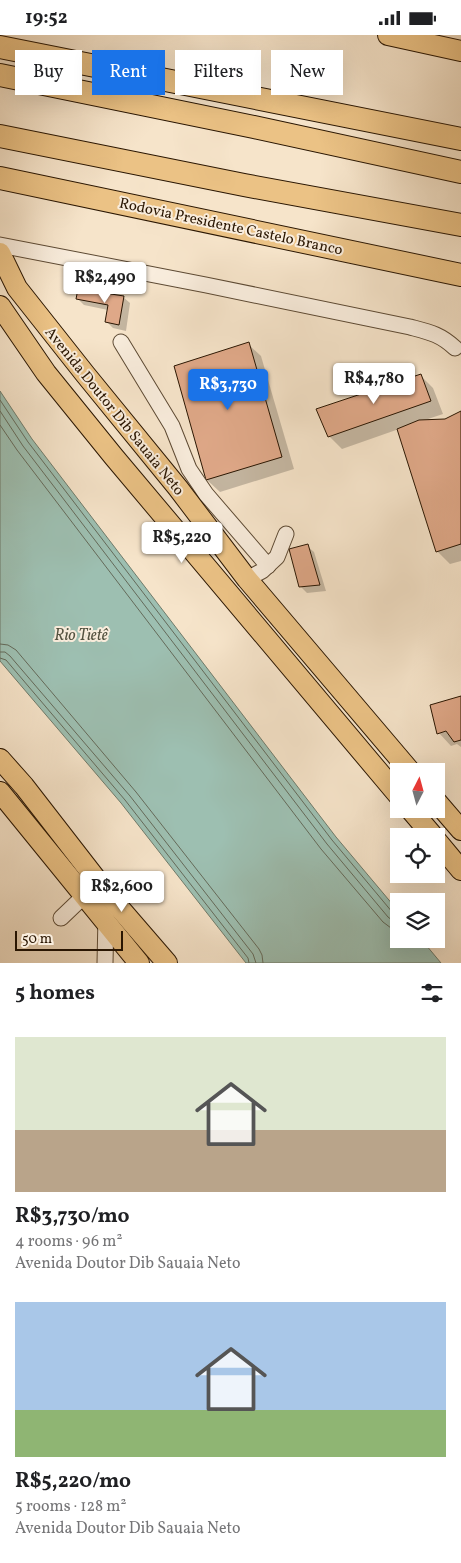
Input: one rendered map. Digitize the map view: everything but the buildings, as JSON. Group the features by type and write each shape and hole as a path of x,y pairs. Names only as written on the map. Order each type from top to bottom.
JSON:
{"highway":[{"path":"0,47 461,139"},
{"path":"0,75 461,171"},
{"path":"0,136 244,185 461,225"},
{"name":"Rodovia Presidente Castelo Branco","path":"0,177 461,275"}],"main road":[{"path":"388,35 461,51"},
{"name":"Avenida Doutor Dib Sauaia Neto","path":"0,253 17,288 85,375 178,488 247,579 403,763"},
{"name":"Avenida Doutor Dib Sauaia Neto","path":"0,306 46,373 390,785"},
{"path":"0,759 110,897 167,963"},
{"path":"0,792 139,963"},
{"path":"445,811 461,830"},
{"path":"418,818 426,828"},
{"path":"445,851 461,870"}],"street":[{"path":"0,245 410,327 431,332 445,339 455,348"},
{"path":"121,342 172,426 189,469 206,495 268,566"},
{"path":"247,579 268,566 277,557 286,534"},
{"path":"61,918 84,896"},
{"path":"105,963 105,923 110,897"}],"water":[{"name":"Rio Tietê","path":"0,391 32,439 336,837 390,901 390,948 428,948 441,963 246,963 121,803 0,661"}]}
